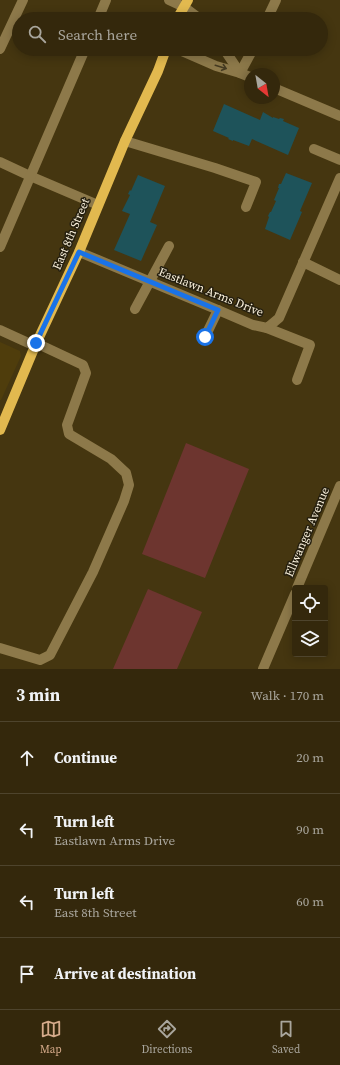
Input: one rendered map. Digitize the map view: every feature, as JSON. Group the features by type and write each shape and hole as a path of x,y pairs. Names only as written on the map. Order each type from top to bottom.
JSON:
{"main road":[{"path":"181,12 186,3"},
{"name":"East 8th Street","path":"0,430 36,345 79,252 125,141 158,72 164,56"}],"street":[{"path":"17,12 23,0"},
{"path":"101,12 106,0"},
{"path":"169,0 186,3 194,12"},
{"path":"270,12 276,0"},
{"path":"0,49 12,23"},
{"path":"0,247 82,56"},
{"path":"193,56 216,66 244,75"},
{"path":"229,56 240,73"},
{"path":"240,73 249,56"},
{"path":"280,91 340,116"},
{"path":"125,141 256,182 246,207"},
{"path":"314,149 340,160"},
{"path":"0,162 98,205"},
{"name":"Eastlawn Arms Drive","path":"79,252 253,325 267,328 279,318 303,262 336,199 340,178"},
{"path":"135,309 169,246"},
{"path":"303,262 340,280"},
{"path":"205,337 218,310"},
{"path":"267,328 310,345 297,380"},
{"path":"0,330 83,365 86,373 67,425 69,434 111,458 126,473 129,485 124,501 93,572 50,655 40,660 0,648"},
{"name":"Ellwanger Avenue","path":"298,585 340,486"},
{"name":"Ellwanger Avenue","path":"264,669 292,601"}],"shaded area":[{"path":"0,342 20,351 21,356 1,400 0,400"},
{"path":"186,443 249,469 205,578 142,554"},
{"path":"148,589 202,612 177,669 113,669"}],"building":[{"path":"224,104 260,120 263,112 273,118 284,119 283,121 299,128 288,155 252,139 249,146 228,139 229,138 213,131"},
{"path":"286,173 312,183 290,240 265,229 268,216 276,201 274,200 279,184 281,184"},
{"path":"138,175 165,186 150,222 157,225 141,261 114,250 130,214 122,211 130,195 128,194 130,190 131,191"}],"route":[{"path":"36,343 79,252 218,310 205,337"}]}
